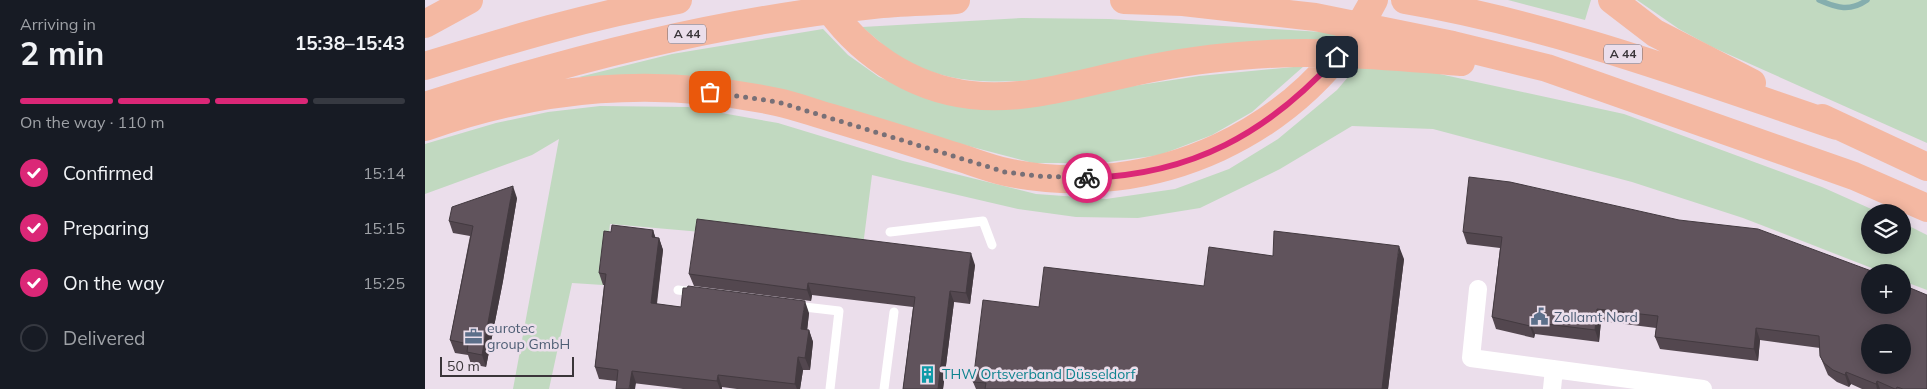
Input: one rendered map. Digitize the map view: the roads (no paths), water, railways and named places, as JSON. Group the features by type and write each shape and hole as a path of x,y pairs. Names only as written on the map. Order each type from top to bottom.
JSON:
{"highway":[{"path":"425,24 469,0"},
{"path":"425,66 529,34 637,7 678,0"},
{"path":"823,0 852,37 889,66 914,79 971,95 997,95 1062,88 1191,62 1274,54 1370,55 1547,68"},
{"name":"A 44","path":"425,106 545,68 653,41 752,22 873,4 956,0"},
{"path":"1124,0 1183,2 1315,17 1453,45 1547,68 1853,176 1927,208"},
{"path":"425,127 535,96 607,87 693,90 778,102 1005,172 1071,178 1100,178 1153,170 1225,146 1273,116 1322,73 1352,36 1374,0"},
{"name":"A 44","path":"1405,0 1438,6 1540,31 1634,57 1837,126 1927,167"},
{"path":"1612,0 1655,33 1837,126"}],"street":[{"path":"1478,288 1471,358 1703,389"},
{"path":"1552,389 1554,370"}],"lane":[{"path":"890,232 983,220 992,245"},
{"path":"678,290 706,294"},
{"path":"782,304 839,311 830,389"},
{"path":"884,389 894,312"}],"waterway":[{"path":"1819,0 1843,8 1855,6 1867,0"}],"place":[{"name":"Zollamt Nord","path":"1540,317"},
{"name":"eurotec group GmbH","path":"473,336"},
{"name":"THW Ortsverband Düsseldorf","path":"928,374"}]}
